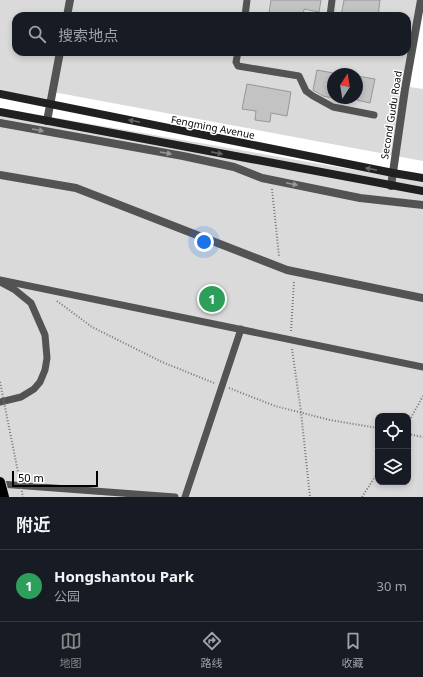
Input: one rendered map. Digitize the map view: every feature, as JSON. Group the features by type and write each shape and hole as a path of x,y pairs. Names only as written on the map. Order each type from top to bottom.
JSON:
{"main road":[{"name":"Fengming Avenue","path":"0,94 423,178"},
{"path":"0,112 423,191"},
{"path":"0,483 4,497"}],"street":[{"path":"68,12 70,0"},
{"name":"Second Gudu Road","path":"411,56 421,0"},
{"path":"47,121 59,56"},
{"name":"Second Gudu Road","path":"391,186 411,56"},
{"path":"0,123 197,159 234,167 262,178 360,198 423,205"},
{"path":"0,175 76,188 280,268 423,298"}],"lane":[{"path":"246,12 247,0"},
{"path":"330,12 332,0"},
{"path":"237,56 236,62 238,66 299,76 306,91 333,107 374,114"},
{"path":"0,281 423,367"},
{"path":"0,281 15,290 30,303 45,335 47,358 45,370 40,382 34,389 21,397 0,402"},
{"path":"184,497 241,330"},
{"path":"0,483 175,497"}],"path":[{"path":"271,180 280,268"},
{"path":"294,272 290,340 310,497"},
{"path":"57,301 92,327 162,362 222,386 275,406 330,420 375,428"},
{"path":"0,382 23,497"},
{"path":"411,418 423,396"},
{"path":"411,435 423,437"},
{"path":"362,497 375,477"}],"shaded area":[{"path":"0,0 422,0 410,87 423,89 423,161 53,92 50,104 0,94"},
{"path":"0,108 423,182 423,497 0,497"}],"building":[{"path":"271,0 321,0 319,12 304,9 304,12 269,12"},
{"path":"344,0 380,0 378,12 342,12"},
{"path":"317,70 327,72 327,97 313,90"},
{"path":"363,77 375,79 370,103 363,101"},
{"path":"247,84 291,92 287,116 271,113 270,122 255,120 256,111 242,109"}],"place":[{"name":"Hongshantou Park","path":"212,299"}]}
